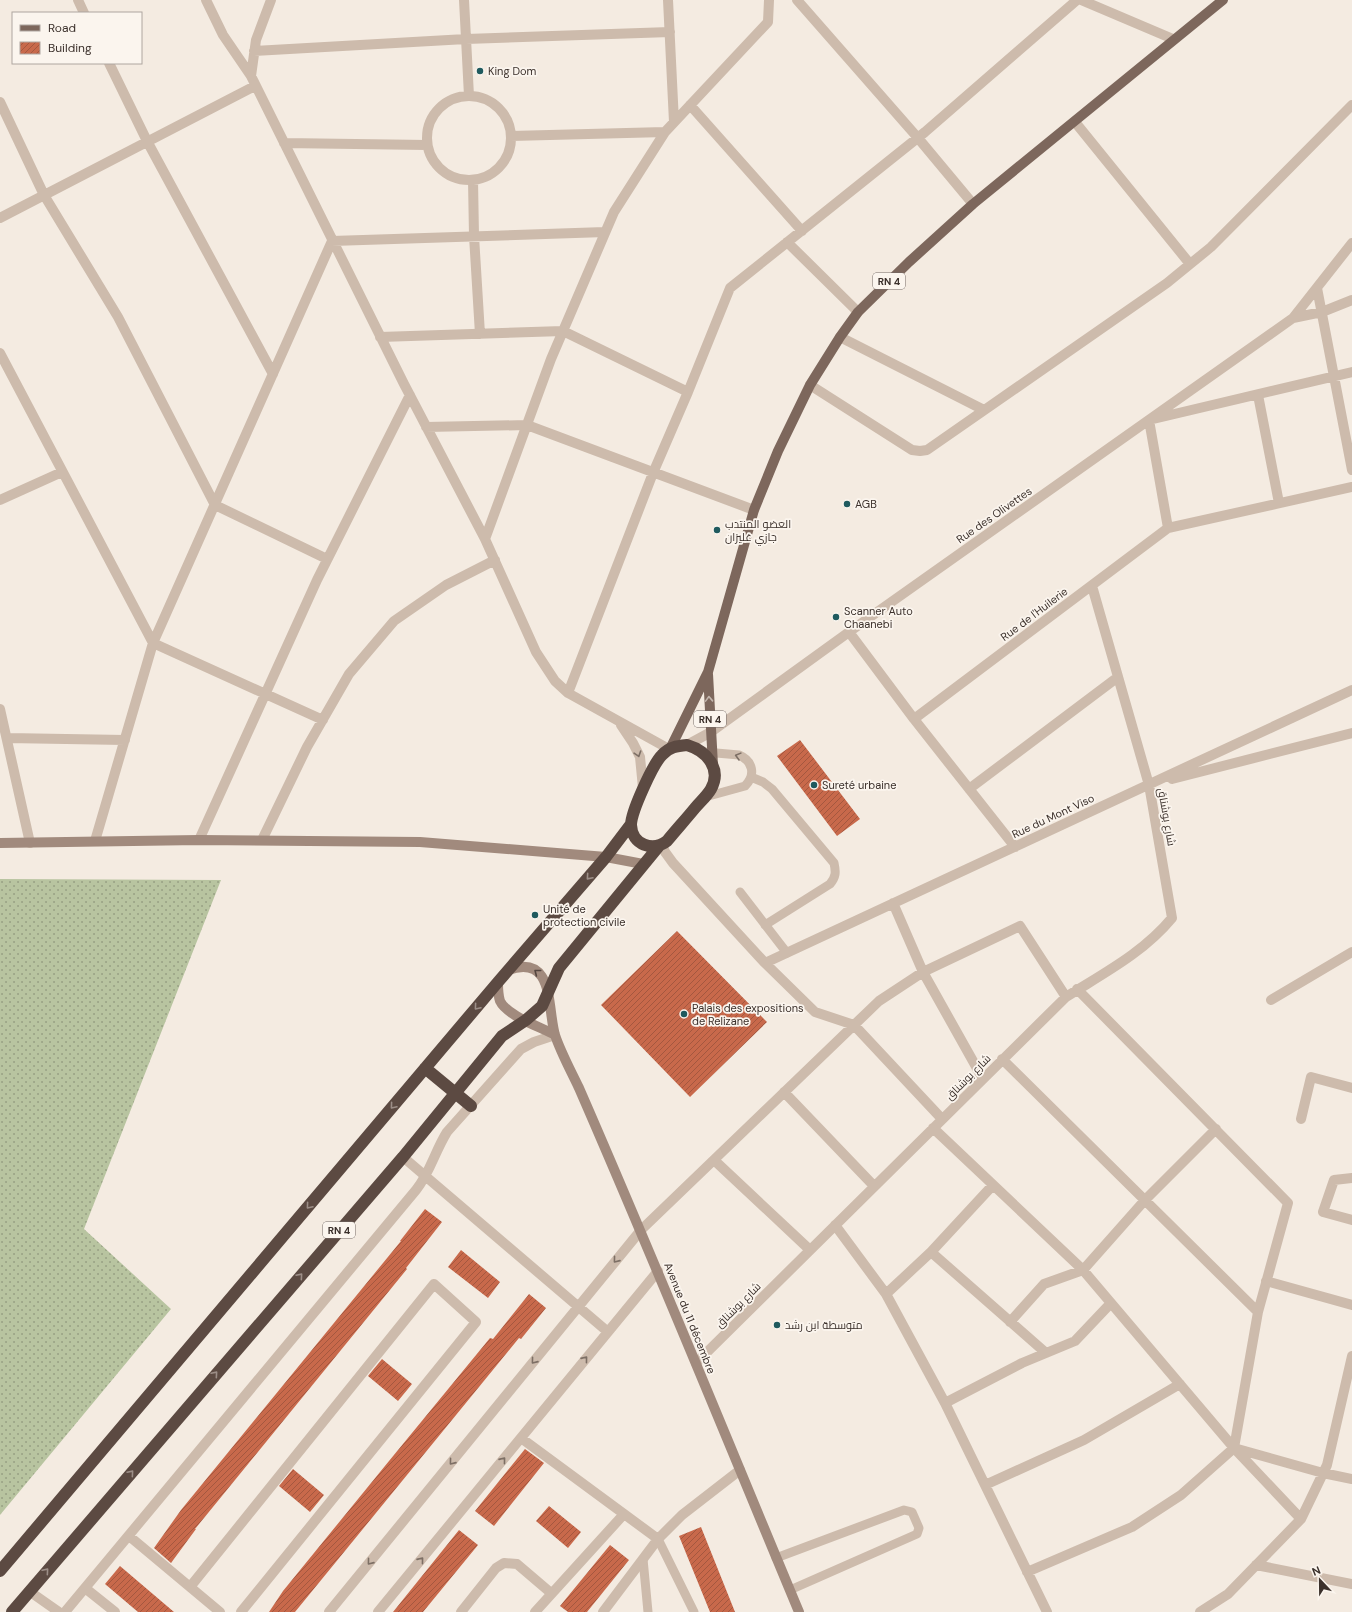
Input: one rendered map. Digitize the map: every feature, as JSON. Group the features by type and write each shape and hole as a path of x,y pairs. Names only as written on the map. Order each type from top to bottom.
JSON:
{"highway":[{"path":"0,1571 508,970 606,857 631,824 643,788 656,762 662,755 676,746 687,746 707,752 713,766 713,783 705,797 660,845 647,846 640,843 635,838 631,824"},
{"name":"RN 4","path":"12,1612 402,1157 502,1036 526,1020 542,1006 549,994 554,977 559,968 660,845"},
{"path":"425,1068 471,1106"}],"main road":[{"name":"RN 4","path":"670,749 708,672 754,510 778,451 810,385 858,312 909,262 973,204 1075,122 1173,39 1222,0"},
{"name":"RN 4","path":"707,752 710,732 708,672"}],"street":[{"path":"78,0 84,12"},
{"path":"206,0 223,35 251,76 380,337 496,560 536,652 555,681 568,693 620,723 670,749"},
{"path":"251,76 256,40 270,0"},
{"path":"464,0 469,96"},
{"path":"668,0 674,122"},
{"path":"485,539 551,358 614,212 665,132 768,22 769,0"},
{"path":"797,0 918,138 973,204"},
{"path":"568,693 653,473 730,288 918,138 1077,0"},
{"path":"1081,0 1173,39"},
{"path":"254,51 466,39 670,32"},
{"path":"109,64 147,141 273,374"},
{"path":"0,218 255,86"},
{"path":"469,96 482,98 498,108 508,124 511,136 509,149 504,161 496,170 485,177 473,180 460,179 448,175 438,167 431,157 427,145 428,131 432,117 442,106 455,99 469,96"},
{"path":"0,102 44,195 118,318 215,505 327,559"},
{"path":"690,105 802,230"},
{"path":"810,385 912,450 926,450 1167,283 1211,247 1352,105"},
{"path":"1075,122 1190,264"},
{"path":"511,136 665,132"},
{"path":"284,143 427,145"},
{"path":"473,180 474,236 480,334"},
{"path":"332,241 605,232"},
{"path":"95,841 153,643 332,241"},
{"path":"787,242 858,312"},
{"path":"1292,318 1352,243"},
{"path":"1317,288 1352,470"},
{"path":"1292,318 1322,312 1352,300"},
{"name":"Rue des Olivettes","path":"687,746 710,732 1292,318"},
{"path":"380,337 563,331 688,392"},
{"path":"840,338 984,410"},
{"path":"0,353 153,643 323,720"},
{"path":"1352,372 1149,420 1168,528 1352,487"},
{"path":"199,840 327,559 410,395"},
{"path":"1258,395 1279,503"},
{"path":"426,426 526,425 754,510"},
{"path":"0,500 62,472"},
{"name":"Rue de l'Huilerie","path":"914,719 1168,528"},
{"path":"262,840 307,747 349,674 394,621 446,585 496,560"},
{"path":"1092,586 1149,785 1352,733"},
{"path":"849,632 914,719 1015,847"},
{"path":"969,789 1118,677"},
{"name":"Rue du Mont Viso","path":"765,963 1352,690"},
{"path":"0,709 30,842"},
{"path":"620,723 633,742 638,753 643,788"},
{"path":"7,738 124,740"},
{"name":"شارع بوشناق","path":"696,1363 1066,997 1129,958 1160,933 1172,918 1149,785"},
{"path":"0,843 199,840 420,842 606,857 643,864"},
{"path":"660,845 674,863 765,963 816,1012 854,1024 942,1119"},
{"path":"893,903 923,972 983,1079"},
{"path":"329,1612 641,1230 878,1001 923,972 1020,926 1066,997"},
{"path":"1271,1000 1352,952"},
{"path":"508,970 524,966 538,972 543,977 549,994"},
{"path":"498,982 500,1000 504,1007 555,1034"},
{"path":"1028,1572 1132,1526 1181,1496 1234,1448 1258,1312 1288,1202 1077,990"},
{"name":"Avenue du 11 décembre","path":"549,994 555,1034 641,1230 798,1612"},
{"path":"65,1612 416,1190 426,1176 447,1132 520,1049 555,1034"},
{"path":"1002,1059 1258,1312"},
{"path":"1301,1119 1311,1077 1352,1088"},
{"path":"784,1092 874,1186"},
{"path":"933,1128 1083,1270 1234,1448 1301,1519"},
{"path":"1010,1322 1044,1284 1083,1270 1146,1200 1216,1129"},
{"path":"402,1157 608,1332"},
{"path":"714,1160 810,1250"},
{"path":"1352,1178 1334,1180 1323,1212 1352,1220"},
{"path":"886,1294 931,1252 993,1185"},
{"path":"835,1225 886,1294 945,1403 1047,1612"},
{"path":"931,1252 1046,1353"},
{"path":"378,1612 658,1271"},
{"path":"1266,1281 1352,1305"},
{"path":"190,1587 434,1284 476,1322 241,1612"},
{"path":"945,1403 1022,1363 1075,1341 1111,1303"},
{"path":"1200,1612 1228,1594 1301,1519 1327,1465 1352,1356"},
{"path":"985,1485 1084,1440 1180,1384"},
{"path":"521,1438 658,1539"},
{"path":"1234,1448 1323,1473 1352,1479"},
{"path":"603,1612 658,1539 682,1515 740,1470"},
{"path":"536,1612 551,1593 624,1514"},
{"path":"129,1536 220,1612"},
{"path":"461,1612 496,1568 504,1563 517,1564 551,1593"},
{"path":"1256,1565 1352,1584"},
{"path":"85,1588 115,1612"},
{"path":"29,1591 59,1612"}],"lane":[{"path":"705,797 745,786 751,777 751,766 744,757 739,755 707,752"},
{"path":"751,777 763,782 778,795 834,863 836,870 835,878 830,884 765,925"},
{"path":"740,892 787,953"},
{"path":"776,1558 904,1510 912,1512 919,1528 917,1534 790,1590"},
{"path":"658,1539 694,1612"},
{"path":"643,1560 648,1612"}],"green space":[{"path":"0,879 221,880 84,1229 171,1309 0,1515"}],"building":[{"path":"800,740 860,819 837,836 777,756"},
{"name":"Palais des expositions de Relizane","path":"677,931 767,1022 690,1097 601,1005"},
{"path":"425,1209 442,1222 406,1268 407,1269 195,1529 171,1563 154,1548 181,1510 401,1241"},
{"path":"461,1250 500,1282 488,1298 448,1267"},
{"path":"529,1294 546,1308 521,1339 519,1338 295,1612 269,1612 283,1591 389,1461 490,1338 493,1339"},
{"path":"382,1359 412,1384 398,1401 368,1376"},
{"path":"525,1449 544,1463 494,1526 475,1511"},
{"path":"293,1469 324,1495 310,1512 279,1486"},
{"path":"549,1506 581,1532 568,1548 536,1521"},
{"path":"701,1527 735,1612 710,1612 679,1536"},
{"path":"459,1530 478,1545 423,1612 393,1612"},
{"path":"610,1545 629,1560 587,1612 568,1612 560,1606"},
{"path":"120,1566 174,1612 138,1612 105,1584"}],"place":[{"name":"King Dom","path":"480,71"},
{"name":"AGB","path":"847,504"},
{"name":"العضو المنتدب جازي غليزان","path":"717,530"},
{"name":"Scanner Auto Chaanebi","path":"836,617"},
{"name":"Sureté urbaine","path":"814,785"},
{"name":"Unité de protection civile","path":"535,915"},
{"name":"Palais des expositions de Relizane","path":"684,1014"},
{"name":"متوسطة ابن رشد","path":"777,1325"}]}
